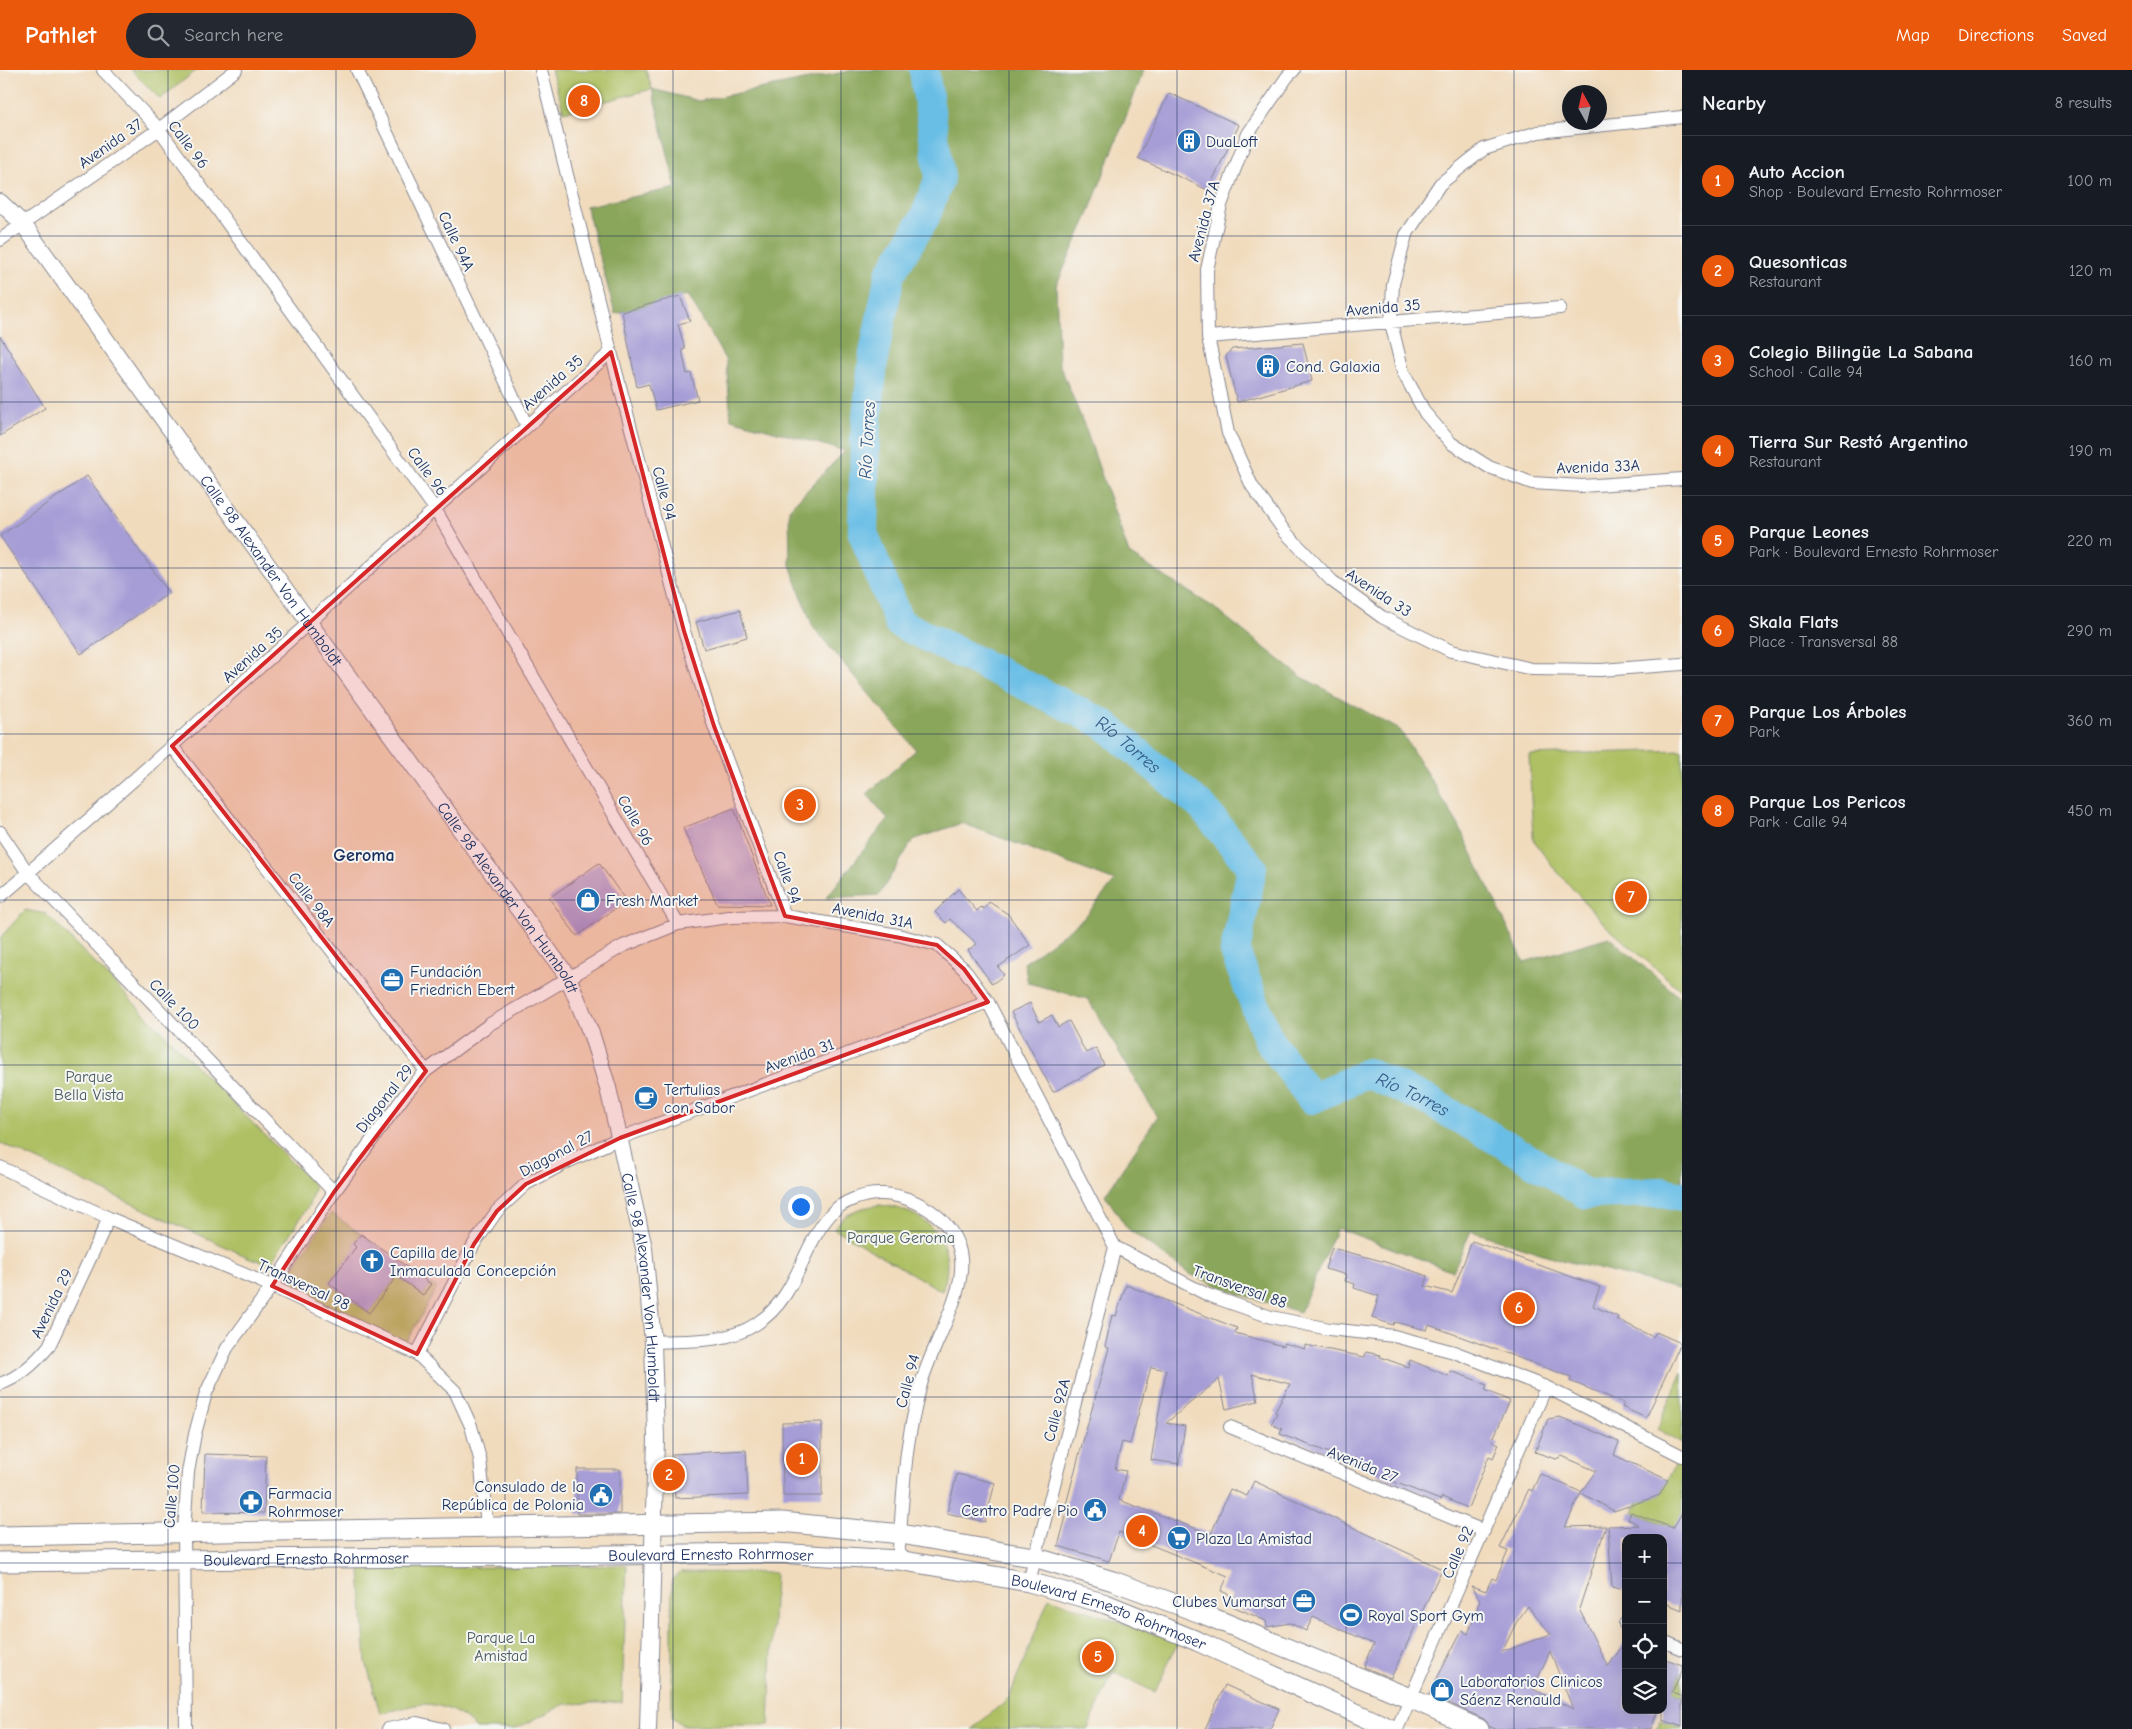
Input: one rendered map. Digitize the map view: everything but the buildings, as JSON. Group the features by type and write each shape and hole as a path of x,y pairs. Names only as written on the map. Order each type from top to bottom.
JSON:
{"main road":[{"name":"Boulevard Ernesto Rohrmoser","path":"0,1536 782,1522 901,1534 1034,1557 1113,1580 1203,1614 1410,1698"},
{"name":"Boulevard Ernesto Rohrmoser","path":"0,1562 654,1556 775,1553 898,1560 1029,1582 1106,1604 1197,1641 1391,1729"},
{"path":"1410,1698 1475,1728"}],"street":[{"name":"Calle 96","path":"103,70 159,129 435,509 678,924"},
{"name":"Avenida 37","path":"0,240 159,129 236,70"},
{"name":"Calle 94A","path":"357,70 527,426"},
{"name":"Calle 94","path":"541,70 611,352 687,639 714,726 785,916"},
{"name":"Avenida 37A","path":"1208,337 1206,270 1221,205 1248,134 1287,76 1294,70"},
{"path":"1391,323 1393,284 1406,235 1440,184 1484,149 1538,132 1682,117"},
{"name":"Calle 98 Alexander Von Humboldt","path":"0,202 23,224 310,624 568,977 592,1036 608,1088 644,1248 653,1342 656,1438 648,1729"},
{"name":"Avenida 35","path":"1208,337 1560,308"},
{"name":"Avenida 33A","path":"1391,323 1403,372 1425,413 1451,443 1489,467 1532,483 1582,486 1682,479"},
{"name":"Avenida 33","path":"1208,337 1228,432 1252,486 1285,532 1332,581 1382,617 1451,651 1532,670 1602,670 1682,664"},
{"name":"Avenida 35","path":"0,897 310,624 435,509 611,352"},
{"name":"Calle 98A","path":"172,746 426,1071"},
{"name":"Calle 100","path":"0,832 28,873 334,1192"},
{"name":"Avenida 31A","path":"568,977 623,946 678,924 729,917 785,916 898,935 938,945 964,969 988,1002"},
{"name":"Diagonal 29","path":"272,1286 334,1192 405,1095 426,1071 490,1024 568,977"},
{"path":"988,1002 1115,1246"},
{"name":"Avenida 31","path":"620,1138 988,1002"},
{"name":"Diagonal 27","path":"417,1354 474,1244 497,1211 526,1184 567,1162 620,1138"},
{"name":"Transversal 98","path":"0,1167 109,1218 272,1286 417,1354 455,1391 471,1426 480,1459 487,1526"},
{"name":"Calle 94","path":"653,1342 722,1339 740,1333 757,1324 777,1307 798,1275 814,1240 829,1215 847,1201 873,1194 899,1195 925,1207 941,1219 954,1237 961,1258 960,1280 953,1302 929,1357 920,1386 906,1461 898,1560"},
{"name":"Avenida 29","path":"0,1384 19,1374 37,1361 49,1346 109,1218"},
{"name":"Transversal 88","path":"1115,1246 1208,1294 1271,1317 1329,1329 1394,1336 1454,1352 1546,1388 1682,1456"},
{"name":"Calle 92A","path":"1029,1582 1115,1246"},
{"name":"Calle 100","path":"186,1729 183,1559 188,1472 195,1434 206,1393 227,1348 272,1286"},
{"name":"Calle 92","path":"1397,1729 1546,1388"},
{"name":"Avenida 27","path":"1230,1428 1484,1531"},
{"path":"1667,1643 1682,1649"},
{"path":"388,1729 417,1722 443,1729"}],"highlighted area":[{"path":"611,352 684,631 714,726 785,916 937,945 964,969 988,1002 620,1138 526,1184 497,1211 474,1244 417,1354 272,1286 334,1192 426,1071 172,746"}],"green space":[{"path":"131,70 197,70 160,99"},
{"path":"551,70 646,70 652,89 564,112"},
{"path":"854,70 1144,70 1087,217 1056,286 1059,363 1085,427 1129,554 1213,607 1300,676 1400,730 1458,824 1524,962 1609,937 1682,999 1682,1290 1562,1260 1471,1231 1453,1271 1337,1228 1300,1312 1238,1294 1189,1274 1127,1228 1105,1195 1157,1117 1088,999 1028,983 1024,963 1083,919 1115,881 962,823 913,840 879,895 826,898 888,819 867,794 916,750 813,627 790,565 789,509 845,451 731,419 726,361 688,295 615,314 586,206 676,188 652,89 699,101"},
{"path":"1682,750 1682,991 1606,926 1554,868 1533,839 1529,755"},
{"name":"Parque Bella Vista","path":"25,910 46,914 315,1186 309,1205 270,1264 250,1258 0,1143 0,938"},
{"name":"Parque Geroma","path":"879,1205 896,1208 912,1214 925,1221 935,1232 943,1244 946,1258 946,1273 942,1291 834,1229 848,1214 865,1207"},
{"path":"331,1213 361,1234 353,1244 356,1247 329,1283 369,1313 397,1276 423,1295 431,1284 437,1288 405,1344 281,1284"},
{"path":"1682,1372 1682,1443 1657,1429"},
{"path":"1678,1459 1682,1462 1682,1530 1633,1513 1639,1502 1660,1495"},
{"name":"Parque La Amistad","path":"627,1565 622,1702 565,1704 515,1729 476,1729 459,1714 430,1704 380,1713 366,1662 360,1569"},
{"path":"681,1572 775,1573 769,1725 682,1725 672,1717 672,1579"},
{"path":"1049,1598 1178,1642 1155,1692 1113,1672 1088,1729 972,1729 1009,1698"},
{"path":"1682,1671 1682,1697 1672,1692"},
{"path":"1660,1719 1682,1727 1682,1729 1657,1729"}],"waterway":[{"name":"Río Torres","path":"924,70 940,177 925,217 890,274 874,354 865,436 863,533 899,623 1104,724 1202,807 1252,868 1235,952 1269,1041 1312,1099 1367,1073 1425,1099 1506,1145 1586,1194 1663,1192 1682,1196"}],"place":[{"name":"Parque Los Pericos","path":"584,101"},
{"name":"DuaLoft","path":"1189,141"},
{"name":"Cond. Galaxia","path":"1268,366"},
{"name":"Colegio Bilingüe La Sabana","path":"800,805"},
{"name":"Parque Los Árboles","path":"1631,897"},
{"name":"Fresh Market","path":"588,900"},
{"name":"Fundación Friedrich Ebert","path":"392,980"},
{"name":"Tertulias con Sabor","path":"646,1098"},
{"name":"Capilla de la Inmaculada Concepción","path":"372,1261"},
{"name":"Skala Flats","path":"1519,1308"},
{"name":"Auto Accion","path":"802,1459"},
{"name":"Quesonticas","path":"669,1475"},
{"name":"Consulado de la República de Polonia","path":"601,1495"},
{"name":"Farmacia Rohrmoser","path":"251,1502"},
{"name":"Centro Padre Pio","path":"1095,1510"},
{"name":"Tierra Sur Restó Argentino","path":"1142,1531"},
{"name":"Plaza La Amistad","path":"1179,1538"},
{"name":"Clubes Vumarsat","path":"1304,1601"},
{"name":"Royal Sport Gym","path":"1351,1615"},
{"name":"Parque Leones","path":"1098,1657"},
{"name":"Laboratorios Clinicos Sáenz Renauld","path":"1442,1690"}],"district":[{"name":"Geroma","path":"364,855"}]}
